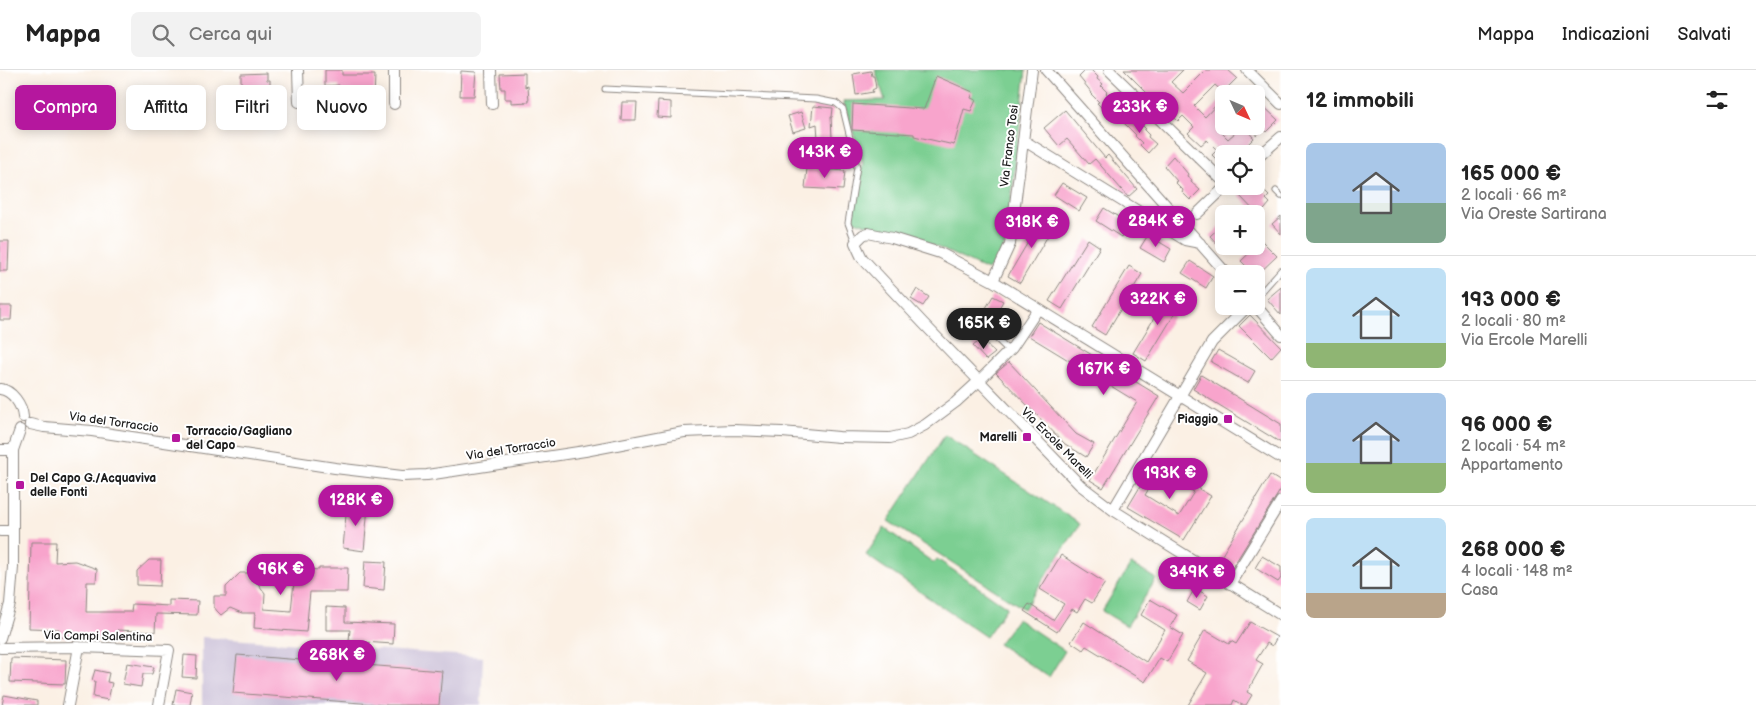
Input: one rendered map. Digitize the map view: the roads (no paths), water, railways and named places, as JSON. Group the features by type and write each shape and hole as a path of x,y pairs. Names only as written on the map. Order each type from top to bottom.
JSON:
{"street":[{"path":"298,70 298,85"},
{"path":"394,70 394,104"},
{"path":"491,70 492,104"},
{"name":"Via Franco Tosi","path":"993,281 1010,244 1032,70"},
{"path":"1046,70 1219,265"},
{"path":"1109,70 1215,173"},
{"path":"1247,70 1281,104"},
{"path":"1265,151 1281,137"},
{"path":"1023,140 1185,240 1200,243"},
{"path":"1197,214 1217,195"},
{"path":"855,243 862,235 868,232 940,253 993,281 1281,458"},
{"name":"Via Ercole Marelli","path":"855,243 862,258 922,323 980,380 1056,462 1080,485 1113,510 1281,615"},
{"name":"Via del Torraccio","path":"26,420 44,427 92,430 335,468 402,476 427,475 585,451 684,432 734,430 839,437 890,438 908,434 925,425 956,402 1009,351 1025,331 1038,309"},
{"path":"1113,510 1212,342 1239,315"},
{"path":"1264,315 1281,335"},
{"path":"0,389 5,389 19,404 26,420 27,429 20,430 13,450 13,567 10,604 0,638"},
{"path":"0,450 13,450"},
{"path":"1230,584 1281,501"},
{"path":"0,531 12,531"},
{"path":"68,705 79,647"},
{"name":"Via Campi Salentina","path":"0,648 79,647 169,650 159,705"}],"lane":[{"path":"606,89 816,99 836,103 842,109 856,160 857,175 848,223 855,243"},
{"path":"1276,191 1281,196"},
{"path":"1265,288 1281,270"},
{"path":"965,313 976,319 1009,351"}],"place":[{"name":"Piaggio","path":"1228,419"},
{"name":"Marelli","path":"1027,437"},
{"name":"Torraccio/Gagliano del Capo","path":"176,438"},
{"name":"Del Capo G./Acquaviva delle Fonti","path":"20,485"}]}
